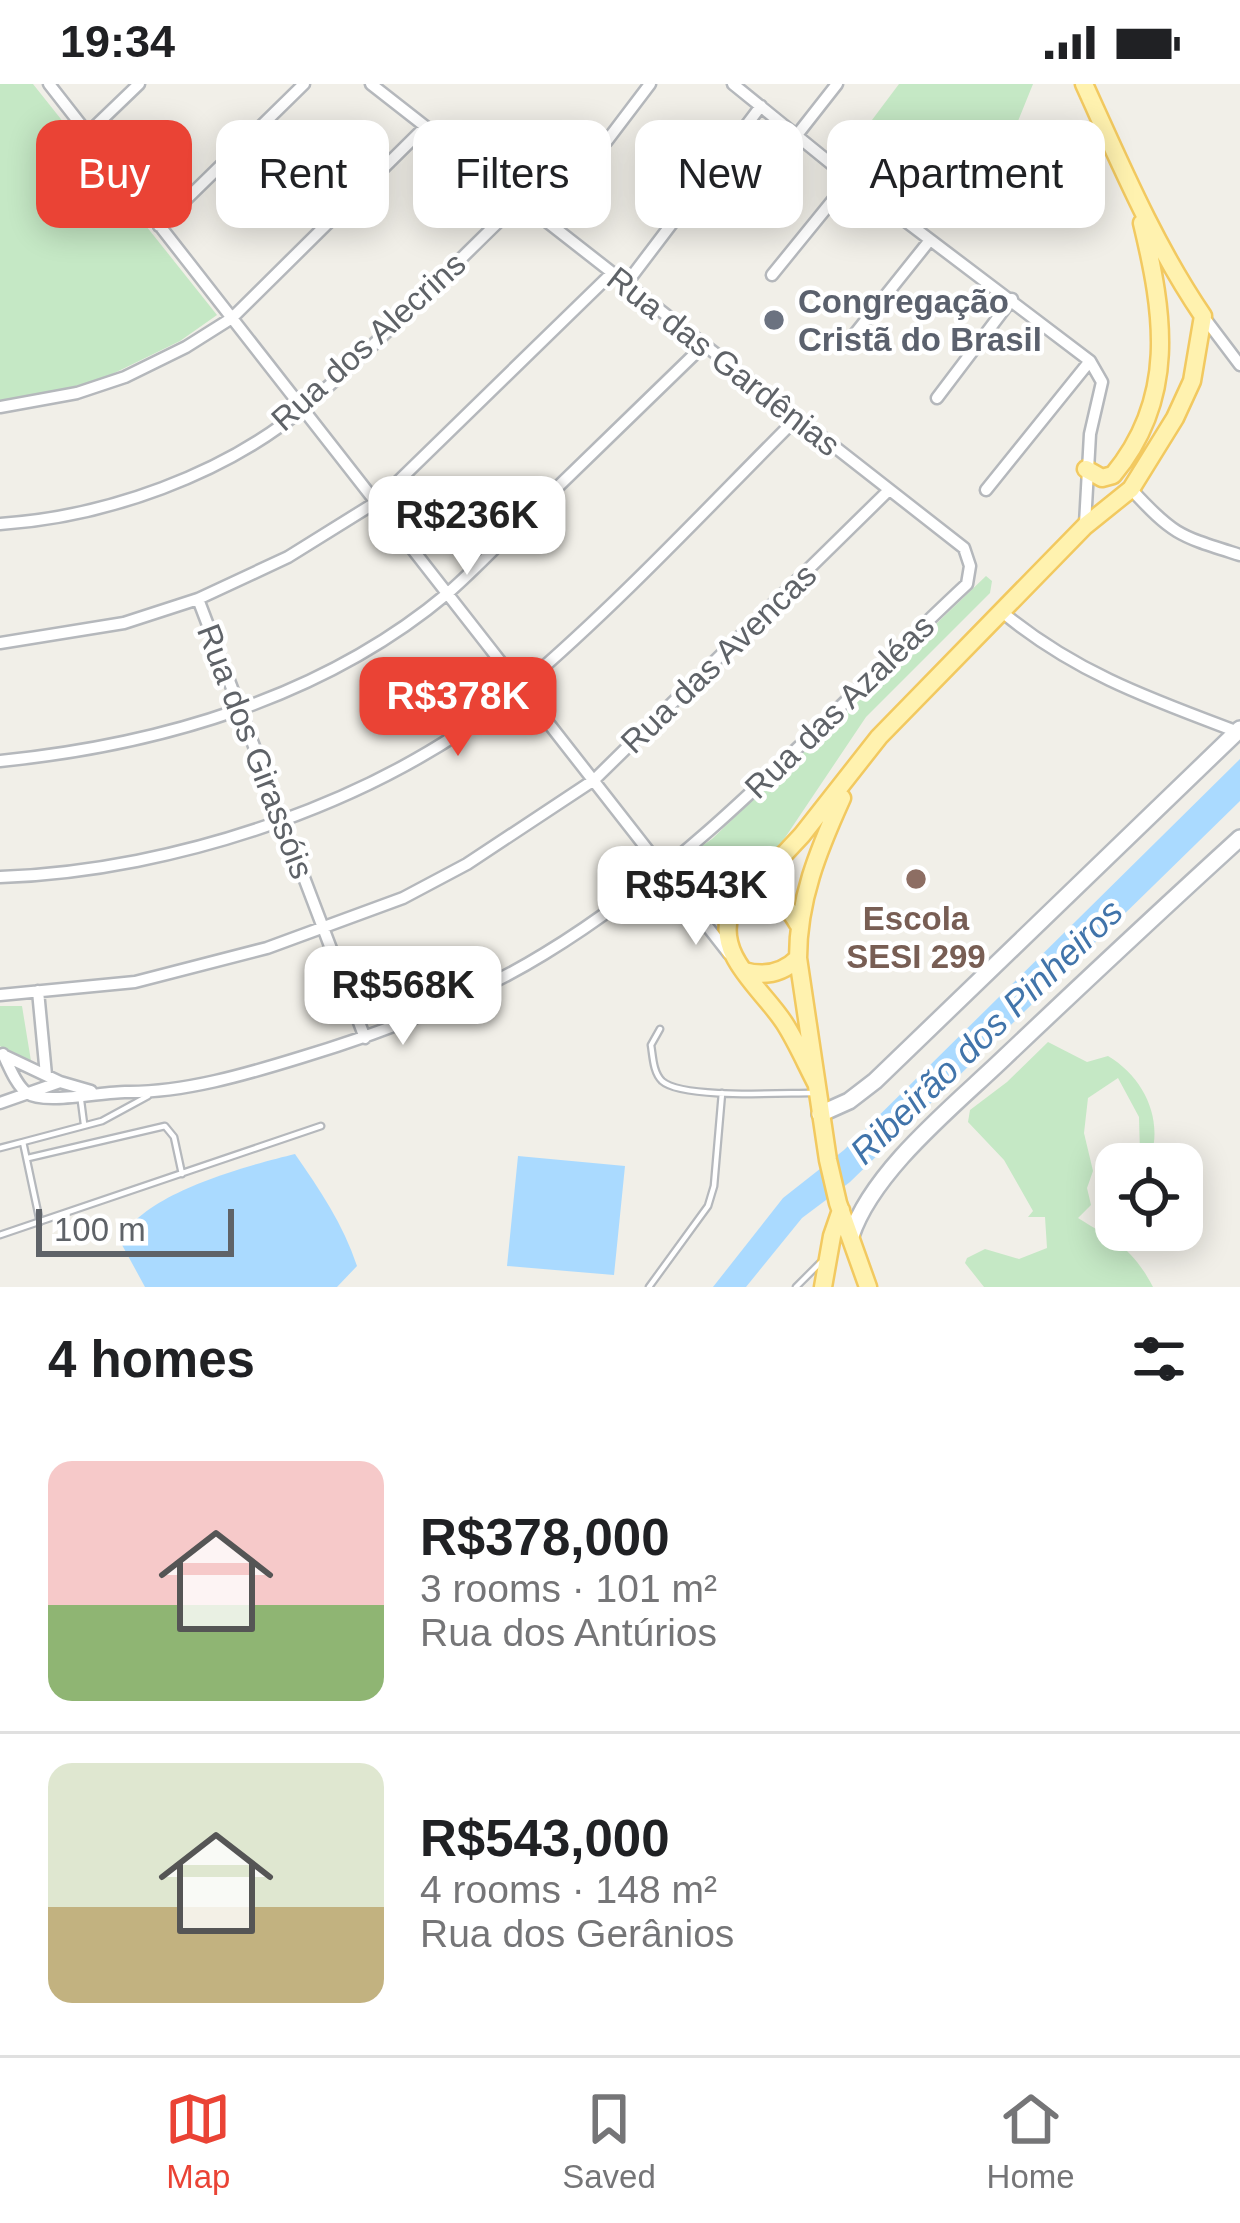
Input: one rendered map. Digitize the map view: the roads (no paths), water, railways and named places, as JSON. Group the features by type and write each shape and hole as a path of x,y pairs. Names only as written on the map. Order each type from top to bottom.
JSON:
{"main road":[{"path":"817,1088 785,1024 742,970 725,935 736,905 852,776 879,737 1126,482 1175,418 1192,381 1203,316 1137,199 1084,84"},
{"path":"1126,482 1149,418 1161,360 1157,291 1137,199"},
{"path":"1161,327 1172,309 1180,307 1203,316"},
{"path":"1086,469 1102,478 1113,475 1149,418"},
{"path":"820,1114 875,1081 1239,730"},
{"path":"852,776 820,846 798,924 798,958 828,1160 839,1207 868,1287"},
{"path":"851,1236 868,1198 903,1158 1240,838"},
{"path":"736,905 755,896 774,899 791,911 798,924"},
{"path":"742,970 770,974 798,958"},
{"path":"823,1287 839,1207"}],"street":[{"path":"49,84 76,120"},
{"path":"102,120 139,84"},
{"path":"192,194 304,84"},
{"name":"Rua das Gardênias","path":"371,84 416,120"},
{"path":"611,135 650,84"},
{"path":"733,84 778,120"},
{"path":"803,128 837,84"},
{"path":"626,284 761,106"},
{"path":"0,407 76,393 125,377 232,318 413,139"},
{"path":"803,141 827,160"},
{"path":"772,275 827,207"},
{"path":"161,228 742,970"},
{"name":"Rua dos Alecrins","path":"0,524 95,507 211,466 304,408 492,228"},
{"name":"Rua das Gardênias","path":"554,228 964,548"},
{"path":"914,228 1090,361 1102,382 1086,469 1084,526"},
{"path":"854,335 929,240"},
{"path":"0,643 124,623 198,599 288,557 378,501 612,272"},
{"path":"937,398 1012,299"},
{"path":"1203,316 1240,365"},
{"path":"0,761 112,747 243,710 357,655 448,592 705,344"},
{"path":"986,490 1090,361"},
{"path":"0,877 104,869 168,856 282,818 399,766 521,687 798,417"},
{"path":"1126,482 1166,528 1240,555"},
{"name":"Rua das Avencas","path":"0,995 135,982 324,930 403,898 466,864 594,780 889,490"},
{"name":"Rua das Azaléas","path":"0,1105 94,1092 154,1093 272,1066 365,1038 494,982 543,955 663,869 967,584 970,566 964,548"},
{"name":"Rua dos Girassóis","path":"198,599 365,1038"},
{"path":"1002,612 1074,665 1110,683 1239,730"},
{"path":"687,897 736,905"},
{"path":"38,991 46,1075"},
{"name":"Rua das Azaléas","path":"1,1054 60,1082 94,1092"},
{"name":"Rua das Azaléas","path":"1,1054 25,1092"},
{"path":"0,1105 60,1082"},
{"path":"25,1092 40,1099"}],"lane":[{"path":"660,1029 651,1045 661,1079 676,1088 722,1093 817,1088"},
{"path":"0,1148 84,1126 123,1112 154,1093"},
{"path":"650,1287 708,1206 722,1093"},
{"path":"79,1095 84,1126"},
{"path":"26,1159 165,1126 174,1137 182,1174"},
{"path":"0,1235 321,1126"},
{"path":"23,1142 40,1222"},
{"path":"796,1287 828,1255"}],"water":[{"name":"Ribeirão dos Pinheiros","path":"1240,759 1240,801 850,1182 802,1218 746,1287 713,1287 783,1198 844,1150"},
{"path":"295,1154 338,1222 357,1266 337,1287 145,1287 121,1243 148,1210 196,1185"},
{"path":"518,1156 625,1166 614,1275 507,1266"}],"place":[{"name":"Congregação Cristã do Brasil","path":"774,320"},
{"name":"Escola SESI 299","path":"916,879"}]}
